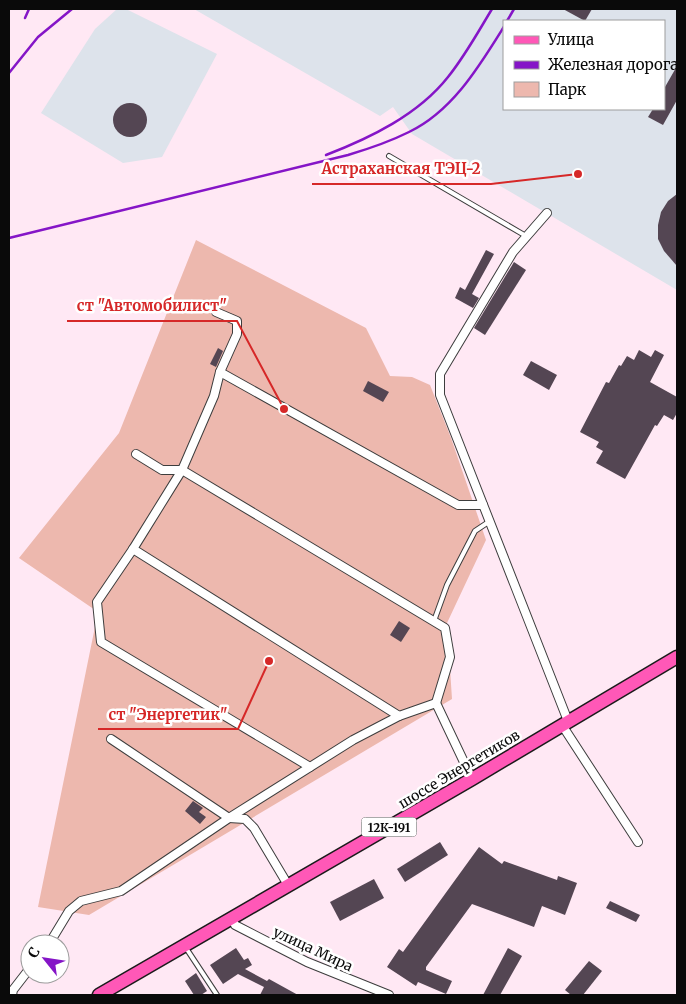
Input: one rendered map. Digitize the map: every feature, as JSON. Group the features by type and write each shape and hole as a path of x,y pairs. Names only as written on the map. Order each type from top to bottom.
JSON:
{"main road":[{"name":"шоссе Энергетиков","path":"99,995 677,658"}],"street":[{"path":"547,213 513,252 440,374 440,396 490,521 565,723 638,842"},
{"path":"216,312 237,321 236,334 220,372 214,396 182,470 134,549 97,602 101,642 310,767"},
{"path":"220,372 458,505 483,505"},
{"path":"136,454 162,470 182,470 445,628 450,657 436,703 472,779"},
{"path":"134,549 399,716"},
{"path":"56,934 69,911 81,901 121,891 229,818 352,740 399,716 436,703"},
{"path":"110,739 229,818 245,819 254,828 288,886"},
{"name":"улица Мира","path":"232,918 235,925 307,962 389,995"},
{"path":"12,995 13,990 20,981"}],"lane":[{"path":"389,156 526,236"},
{"path":"434,621 447,585 475,532 490,521"},
{"path":"184,946 217,995"}],"shaded area":[{"path":"117,9 126,9 217,54 162,157 123,163 41,113 95,29"},
{"path":"194,9 677,9 677,290 412,134 393,107 380,116"}],"green space":[{"path":"196,240 366,328 390,376 412,377 430,385 451,438 486,540 447,623 452,699 89,915 38,907 98,612 19,558 119,433"}],"building":[{"path":"563,9 592,9 586,20"},
{"path":"677,66 677,100 663,125 648,117 652,110 666,110 666,85"},
{"path":"130,103 137,104 142,108 146,113 146,127 142,132 137,136 130,137 123,136 118,132 114,127 113,120 114,113 118,108 123,104"},
{"path":"677,194 677,266 664,251 658,239 658,225 661,212 668,201"},
{"path":"486,250 494,254 472,294 479,298 473,308 455,298 460,287 465,290"},
{"path":"514,262 526,270 485,335 474,328"},
{"path":"218,348 223,351 216,367 210,364"},
{"path":"639,350 651,357 655,350 664,355 650,382 677,397 677,413 673,420 664,415 657,426 655,425 625,479 596,463 603,451 596,447 599,442 580,432 606,382 609,383 619,365 621,366 627,356 634,360"},
{"path":"531,361 557,375 549,390 523,375"},
{"path":"368,381 389,392 383,402 363,391"},
{"path":"399,621 410,628 401,642 390,635"},
{"path":"193,801 203,808 199,812 206,817 200,824 185,811"},
{"path":"440,842 448,855 405,882 397,869"},
{"path":"479,847 502,864 504,861 557,880 558,876 577,883 565,915 542,906 534,927 472,904 426,967 426,970 452,981 446,994 418,982 416,986 387,967 399,949 403,952"},
{"path":"374,879 384,898 340,921 330,902"},
{"path":"610,901 640,915 636,922 606,908"},
{"path":"236,948 244,960 248,958 252,965 245,969 267,981 269,979 298,995 260,995 264,987 238,974 223,984 210,965"},
{"path":"508,948 522,956 500,995 483,995"},
{"path":"589,961 602,971 583,995 571,995 565,990"},
{"path":"196,973 207,991 201,995 194,995 185,981"}],"railway":[{"path":"25,18 29,9"},
{"path":"9,73 38,37 72,9"},
{"path":"326,155 392,124 408,114 436,91 454,69 492,9"},
{"path":"508,20 514,9"},
{"path":"9,238 348,155 394,139 425,123 452,99 486,56 503,28"}],"place":[{"name":"Астраханская ТЭЦ-2","path":"578,174"},
{"name":"ст \"Автомобилист\"","path":"284,409"},
{"name":"ст \"Энергетик\"","path":"269,661"}]}
